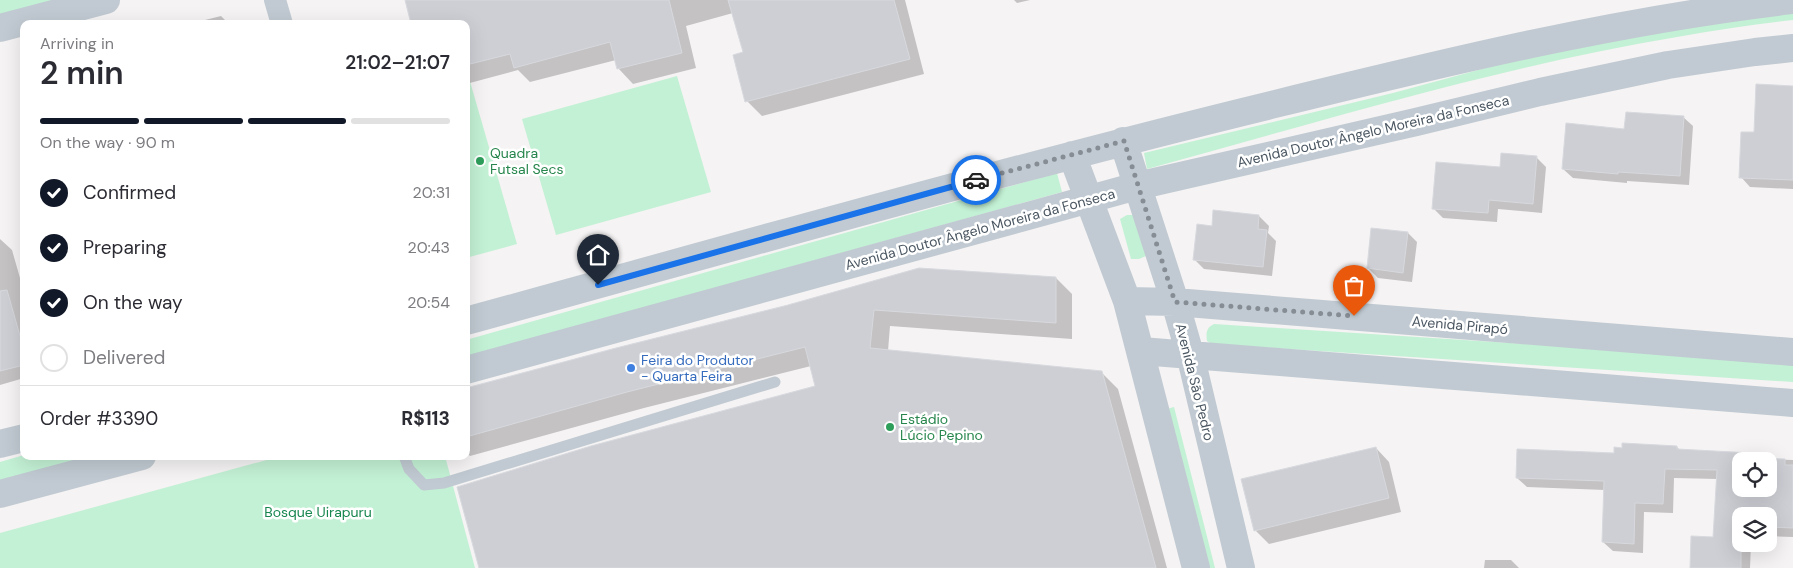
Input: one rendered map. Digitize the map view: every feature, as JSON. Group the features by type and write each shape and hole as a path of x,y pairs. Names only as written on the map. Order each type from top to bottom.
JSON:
{"street":[{"path":"30,20 106,0"},
{"path":"275,0 281,20"},
{"path":"470,320 1124,141 1394,74 1559,38 1747,5 1793,0"},
{"path":"0,28 20,23"},
{"name":"Avenida Doutor Ângelo Moreira da Fonseca","path":"470,369 1137,186 1540,92 1668,65 1793,48"},
{"name":"Avenida São Pedro","path":"1124,141 1190,354 1240,568"},
{"path":"1072,155 1127,301 1196,568"},
{"name":"Avenida Pirapó","path":"1127,301 1175,302 1793,352"},
{"path":"1141,351 1793,404"},
{"path":"0,444 20,439"},
{"path":"0,494 127,460"}],"lane":[{"path":"406,460 409,469 424,485 444,483 776,382"}],"green space":[{"path":"0,0 54,0 0,15"},
{"path":"1793,11 1793,20 1764,23 1610,49 1477,79 1147,169 1144,153 1393,93 1504,63 1636,35"},
{"path":"677,76 711,192 556,235 522,119"},
{"name":"Quadra Futsal Secs","path":"470,81 517,244 470,257"},
{"path":"1057,173 1062,192 470,356 470,339"},
{"path":"1127,215 1136,215 1146,256 1139,259 1131,259 1120,219"},
{"path":"1214,324 1793,361 1793,382 1212,344 1207,341 1207,333 1209,327"},
{"path":"1174,407 1215,568 1200,568 1160,411"},
{"path":"20,456 20,460 81,460 0,481 0,462"},
{"name":"Bosque Uirapuru","path":"266,460 446,460 475,568 0,568 0,533"}],"building":[{"path":"405,0 669,0 682,53 617,69 610,42 514,68 510,54 470,64 470,20 410,20"},
{"path":"728,0 894,0 910,59 745,102 733,55 743,52"},
{"path":"1756,84 1793,86 1793,180 1739,178 1741,132 1754,132"},
{"path":"1626,112 1684,116 1680,176 1618,172 1618,174 1562,169 1566,123 1624,129"},
{"path":"1501,153 1537,156 1533,204 1489,200 1488,213 1432,209 1436,162 1500,167"},
{"path":"1213,210 1259,215 1258,229 1267,230 1263,267 1193,260 1197,224 1212,226"},
{"path":"1371,228 1408,232 1403,273 1367,268"},
{"name":"Estádio Lúcio Pepino","path":"919,268 1056,277 1056,323 874,310 870,348 1102,371 1156,568 479,568 457,487 591,446 815,386 805,347 627,392 470,436 470,387 788,305"},
{"path":"7,290 20,336 20,366 0,371 0,291"},
{"path":"1622,443 1677,446 1677,449 1733,452 1732,497 1777,497 1777,459 1785,459 1785,465 1793,465 1793,528 1777,527 1777,507 1732,507 1732,552 1741,552 1741,568 1690,568 1691,536 1713,537 1717,470 1665,469 1663,504 1635,503 1634,544 1602,542 1604,481 1516,478 1517,449 1614,453 1614,447 1622,448"},
{"path":"1376,447 1389,498 1254,531 1241,479"}],"way so far":[{"path":"976,180 1124,141 1175,302 1354,316"}],"place":[{"name":"Quadra Futsal Secs","path":"480,161"},
{"name":"Feira do Produtor - Quarta Feira","path":"631,368"},
{"name":"Estádio Lúcio Pepino","path":"890,427"}],"route":[{"path":"598,285 976,180"}]}
